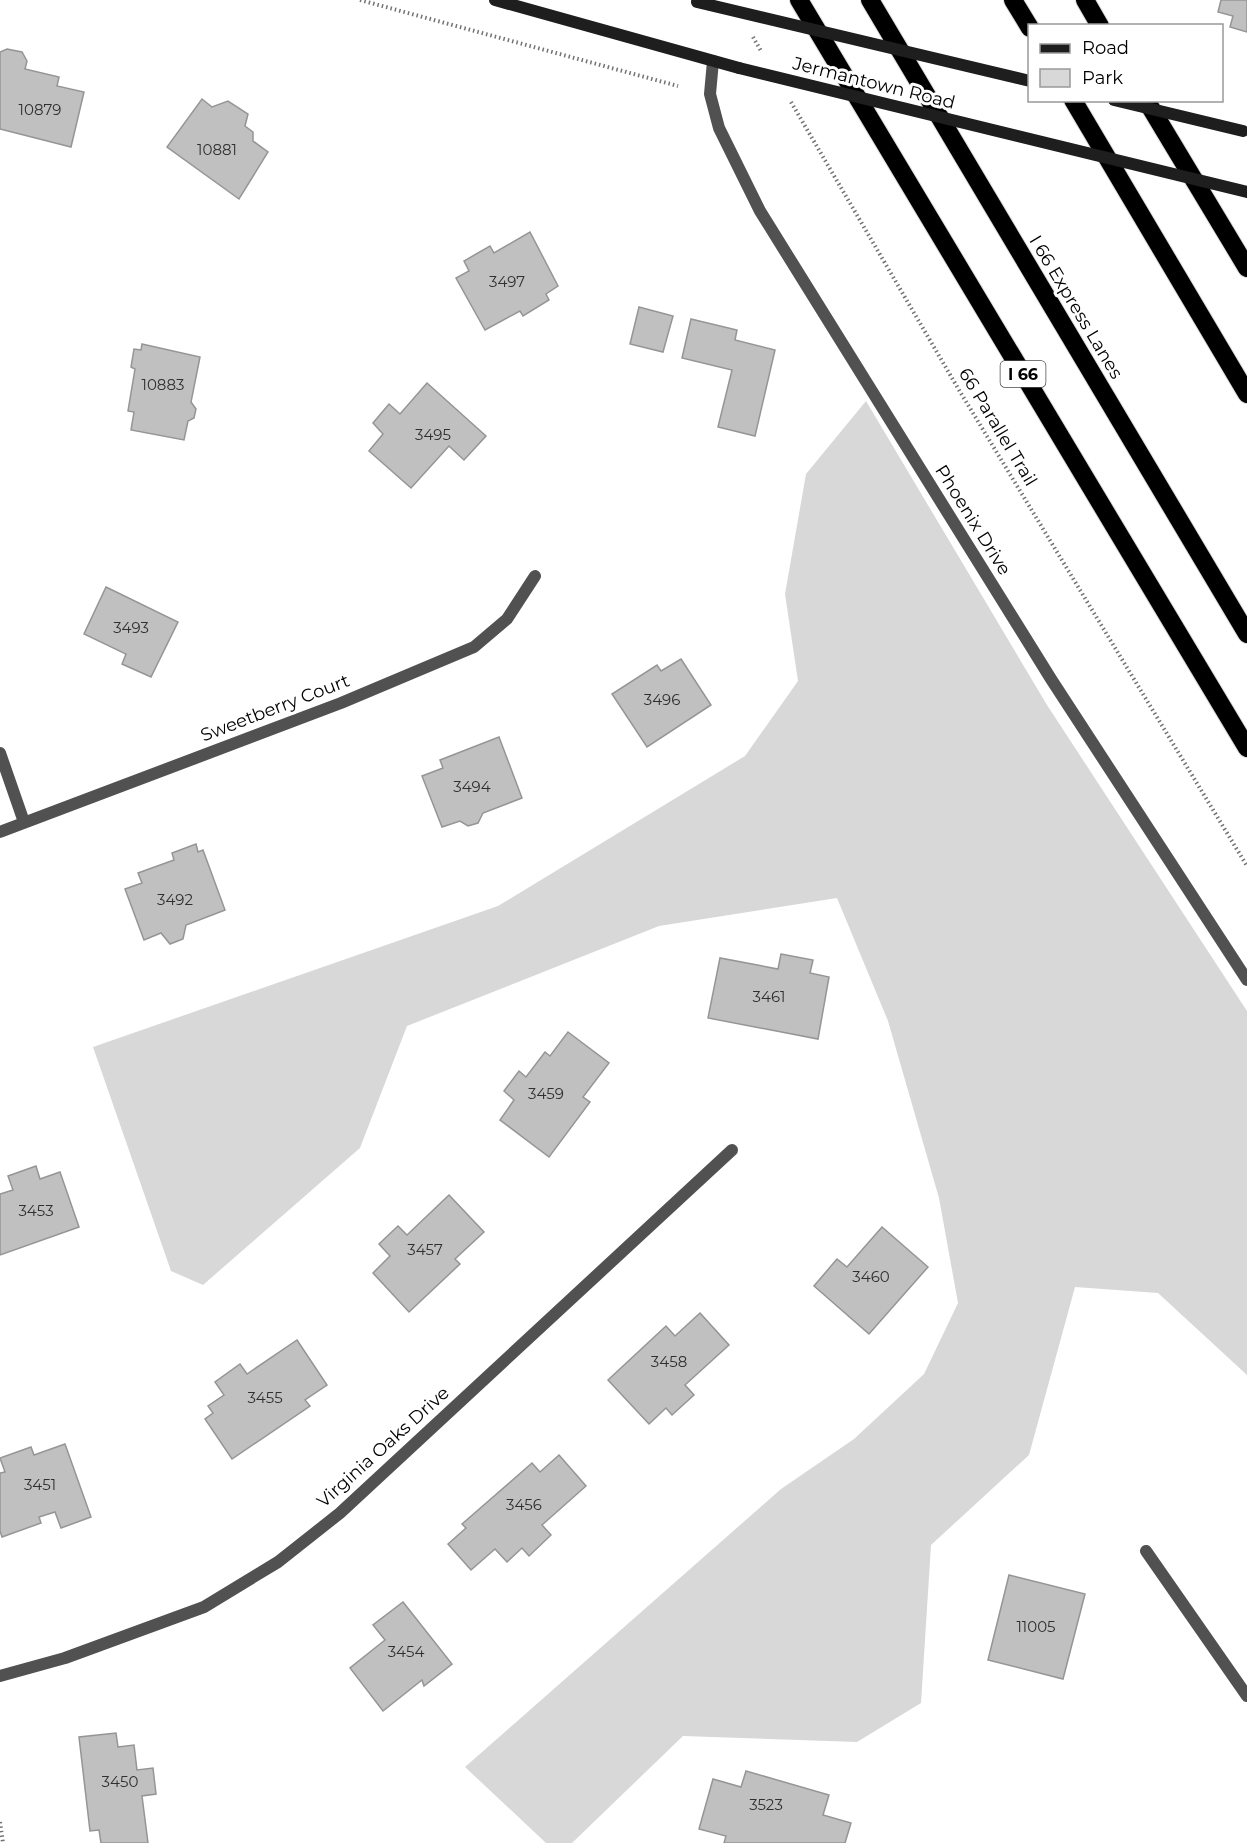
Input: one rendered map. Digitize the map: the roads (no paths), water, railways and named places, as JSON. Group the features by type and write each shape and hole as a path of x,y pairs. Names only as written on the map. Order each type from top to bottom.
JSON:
{"highway":[{"name":"I 66","path":"799,0 1247,748"},
{"name":"I 66 Express Lanes","path":"870,0 1247,634"},
{"path":"1013,0 1028,26"},
{"path":"1085,0 1099,24"},
{"path":"1073,102 1247,394"},
{"path":"1147,102 1247,268"}],"main road":[{"name":"Jermantown Road","path":"495,0 739,68 1247,192"},
{"name":"Jermantown Road","path":"693,1 1028,81"},
{"path":"1122,102 1245,131"}],"street":[{"name":"Phoenix Drive","path":"713,61 710,94 719,128 760,211 1045,669 1247,980"},
{"name":"Sweetberry Court","path":"0,832 341,703 474,647 507,619 534,576"},
{"path":"0,753 24,822"},
{"name":"Virginia Oaks Drive","path":"0,1676 65,1658 204,1607 278,1562 340,1513 732,1150"},
{"path":"1146,1551 1247,1696"}]}
